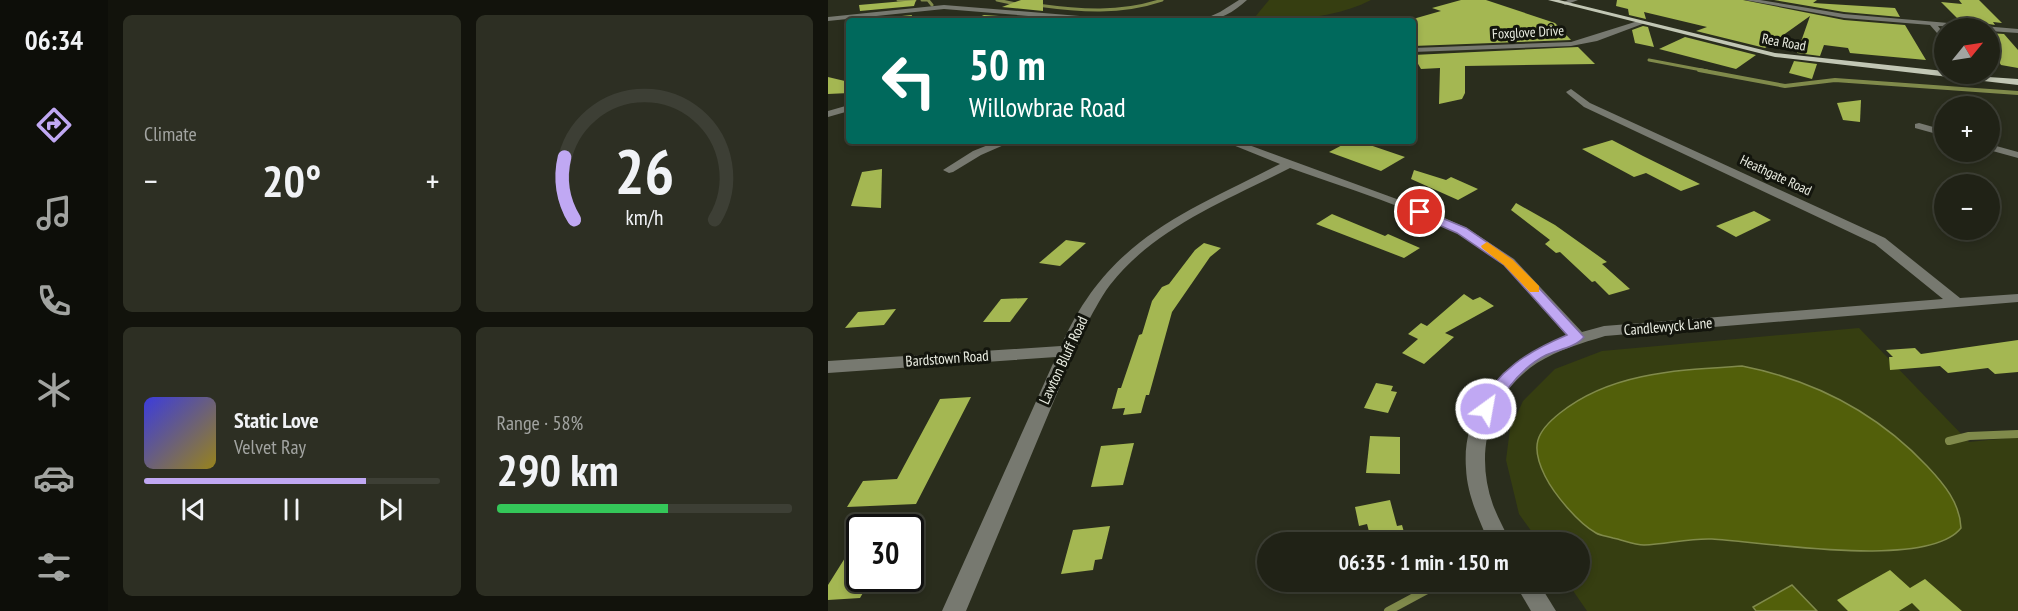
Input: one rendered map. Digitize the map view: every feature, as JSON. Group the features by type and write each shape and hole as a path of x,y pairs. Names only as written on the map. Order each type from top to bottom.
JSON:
{"main road":[{"name":"Rea Road","path":"1551,0 1785,56 1934,71"},
{"name":"Rea Road","path":"2000,78 2018,82"}],"street":[{"path":"1212,18 1223,14 1244,0"},
{"path":"1564,3 1575,0"},
{"path":"1748,0 1816,13 1933,24"},
{"path":"828,19 900,10 952,8 1078,18"},
{"name":"Foxglove Drive","path":"1416,50 1571,44 1594,39 1641,23"},
{"path":"2000,30 2018,31"},
{"name":"Heathgate Road","path":"1571,92 1587,105 1880,241 1957,303"},
{"path":"828,114 846,109"},
{"path":"1919,126 1934,130"},
{"path":"949,170 977,153 1000,144"},
{"path":"1236,144 1420,212 1470,236 1509,262 1577,337"},
{"path":"2000,150 2018,155"},
{"name":"Lawton Bluff Road","path":"954,611 1076,329 1104,283 1143,244 1192,213 1288,164"},
{"name":"Candlewyck Lane","path":"1495,532 1484,510 1476,478 1476,444 1481,421 1492,397 1517,368 1538,353 1577,337 1604,331 2018,298"},
{"name":"Bardstown Road","path":"828,367 1066,351"},
{"path":"1532,592 1544,611"}],"shaded area":[{"path":"1269,0 1371,0 1343,11 1314,17 1255,17"},
{"path":"1859,328 1969,442 2018,437 2018,611 1587,611 1574,592 1590,592 1590,532 1532,532 1519,514 1506,460 1510,429 1523,401 1555,369 1602,351"},
{"path":"1742,366 1794,380 1819,390 1842,401 1887,430 1908,447 1945,487 1958,510 1961,528 1943,541 1915,548 1881,551 1805,548 1712,539 1640,545 1596,533 1567,508 1549,483 1540,465 1538,440 1552,420 1580,399 1623,381 1646,376 1694,369"},
{"path":"1792,585 1817,611 1756,611 1753,607"}],"building":[{"path":"916,0 914,6 860,11 859,5"},
{"path":"1021,0 1043,0 1043,11 1002,7"},
{"path":"1461,0 1486,0 1555,23 1571,40 1416,46 1416,18 1441,11 1432,8"},
{"path":"1617,0 1743,0 1844,20 1905,25 1926,60 1850,53 1848,48 1824,45 1820,56 1797,53 1810,16 1765,48 1696,31 1707,27 1644,12 1646,19 1629,15 1628,9 1616,6"},
{"path":"1774,0 1817,0 1813,3 1895,8 1900,17 1844,12"},
{"path":"1959,0 1979,0 1997,18 1957,18 1941,2 1962,4"},
{"path":"912,15 911,18 881,18"},
{"path":"984,15 1028,18 977,18"},
{"path":"1643,26 1648,27 1654,47 1635,43 1632,30"},
{"path":"2000,34 2004,34 2018,50 2018,68 2001,65"},
{"path":"1685,37 1756,55 1736,69 1659,49"},
{"path":"1578,47 1595,64 1465,66 1465,93 1462,99 1439,104 1440,68 1421,69 1416,55"},
{"path":"1794,61 1817,64 1812,79 1789,73"},
{"path":"828,77 846,81 846,93 828,94"},
{"path":"1861,100 1860,122 1843,120 1837,103"},
{"path":"1612,140 1700,184 1681,191 1646,173 1634,177 1582,149"},
{"path":"1344,144 1367,144 1405,157 1381,171 1329,152"},
{"path":"882,169 881,208 851,206 862,172"},
{"path":"1414,170 1446,180 1451,177 1478,189 1458,200 1411,179"},
{"path":"1516,203 1555,225 1607,262 1602,264 1630,289 1609,295 1560,252 1556,253 1545,244 1550,240 1511,210"},
{"path":"1754,211 1771,220 1736,237 1716,226"},
{"path":"1332,214 1420,248 1404,258 1316,224"},
{"path":"1066,240 1086,243 1060,266 1039,263"},
{"path":"1204,243 1221,248 1210,257 1172,312 1149,395 1146,395 1141,413 1123,415 1125,408 1112,409 1139,335 1142,334 1152,301 1162,287 1169,284 1195,250"},
{"path":"1464,294 1473,300 1480,297 1494,306 1445,333 1454,337 1424,364 1402,353 1418,339 1408,334 1421,323 1427,326"},
{"path":"1028,298 1010,322 983,322 1001,299"},
{"path":"896,309 884,325 845,328 858,312"},
{"path":"2018,340 2018,372 1995,374 1988,368 1948,373 1940,366 1890,370 1889,357 1893,357 1886,350 1915,348 1921,354"},
{"path":"1376,383 1393,386 1391,391 1397,392 1388,413 1364,408"},
{"path":"971,397 916,504 847,507 863,481 897,479 940,399"},
{"path":"1370,436 1400,437 1400,474 1366,473"},
{"path":"1134,443 1123,485 1091,487 1101,446"},
{"path":"1390,500 1397,526 1402,525 1404,532 1369,532 1367,524 1359,526 1355,507"},
{"path":"1110,526 1102,559 1095,560 1093,570 1061,574 1073,530"},
{"path":"846,556 846,592 863,592 860,598 828,600 828,585"},
{"path":"1890,570 1910,588 1925,579 1962,611 1920,611 1912,603 1899,611 1848,611 1837,600"}],"waterway":[{"path":"898,0 915,0"},
{"path":"922,0 928,0 932,5"},
{"path":"997,0 1016,4"},
{"path":"1037,5 1100,10 1131,8 1162,0"},
{"path":"1649,60 1707,71"},
{"path":"1699,70 1785,86 1835,80 2018,93"},
{"path":"1949,441 1969,436 2018,434"},
{"path":"1388,611 1423,592"}],"slow traffic":[{"path":"1487,246 1509,262 1534,289"}],"route":[{"path":"1420,212 1462,231 1509,262 1577,337 1538,353 1517,368 1492,397 1486,409"}]}
